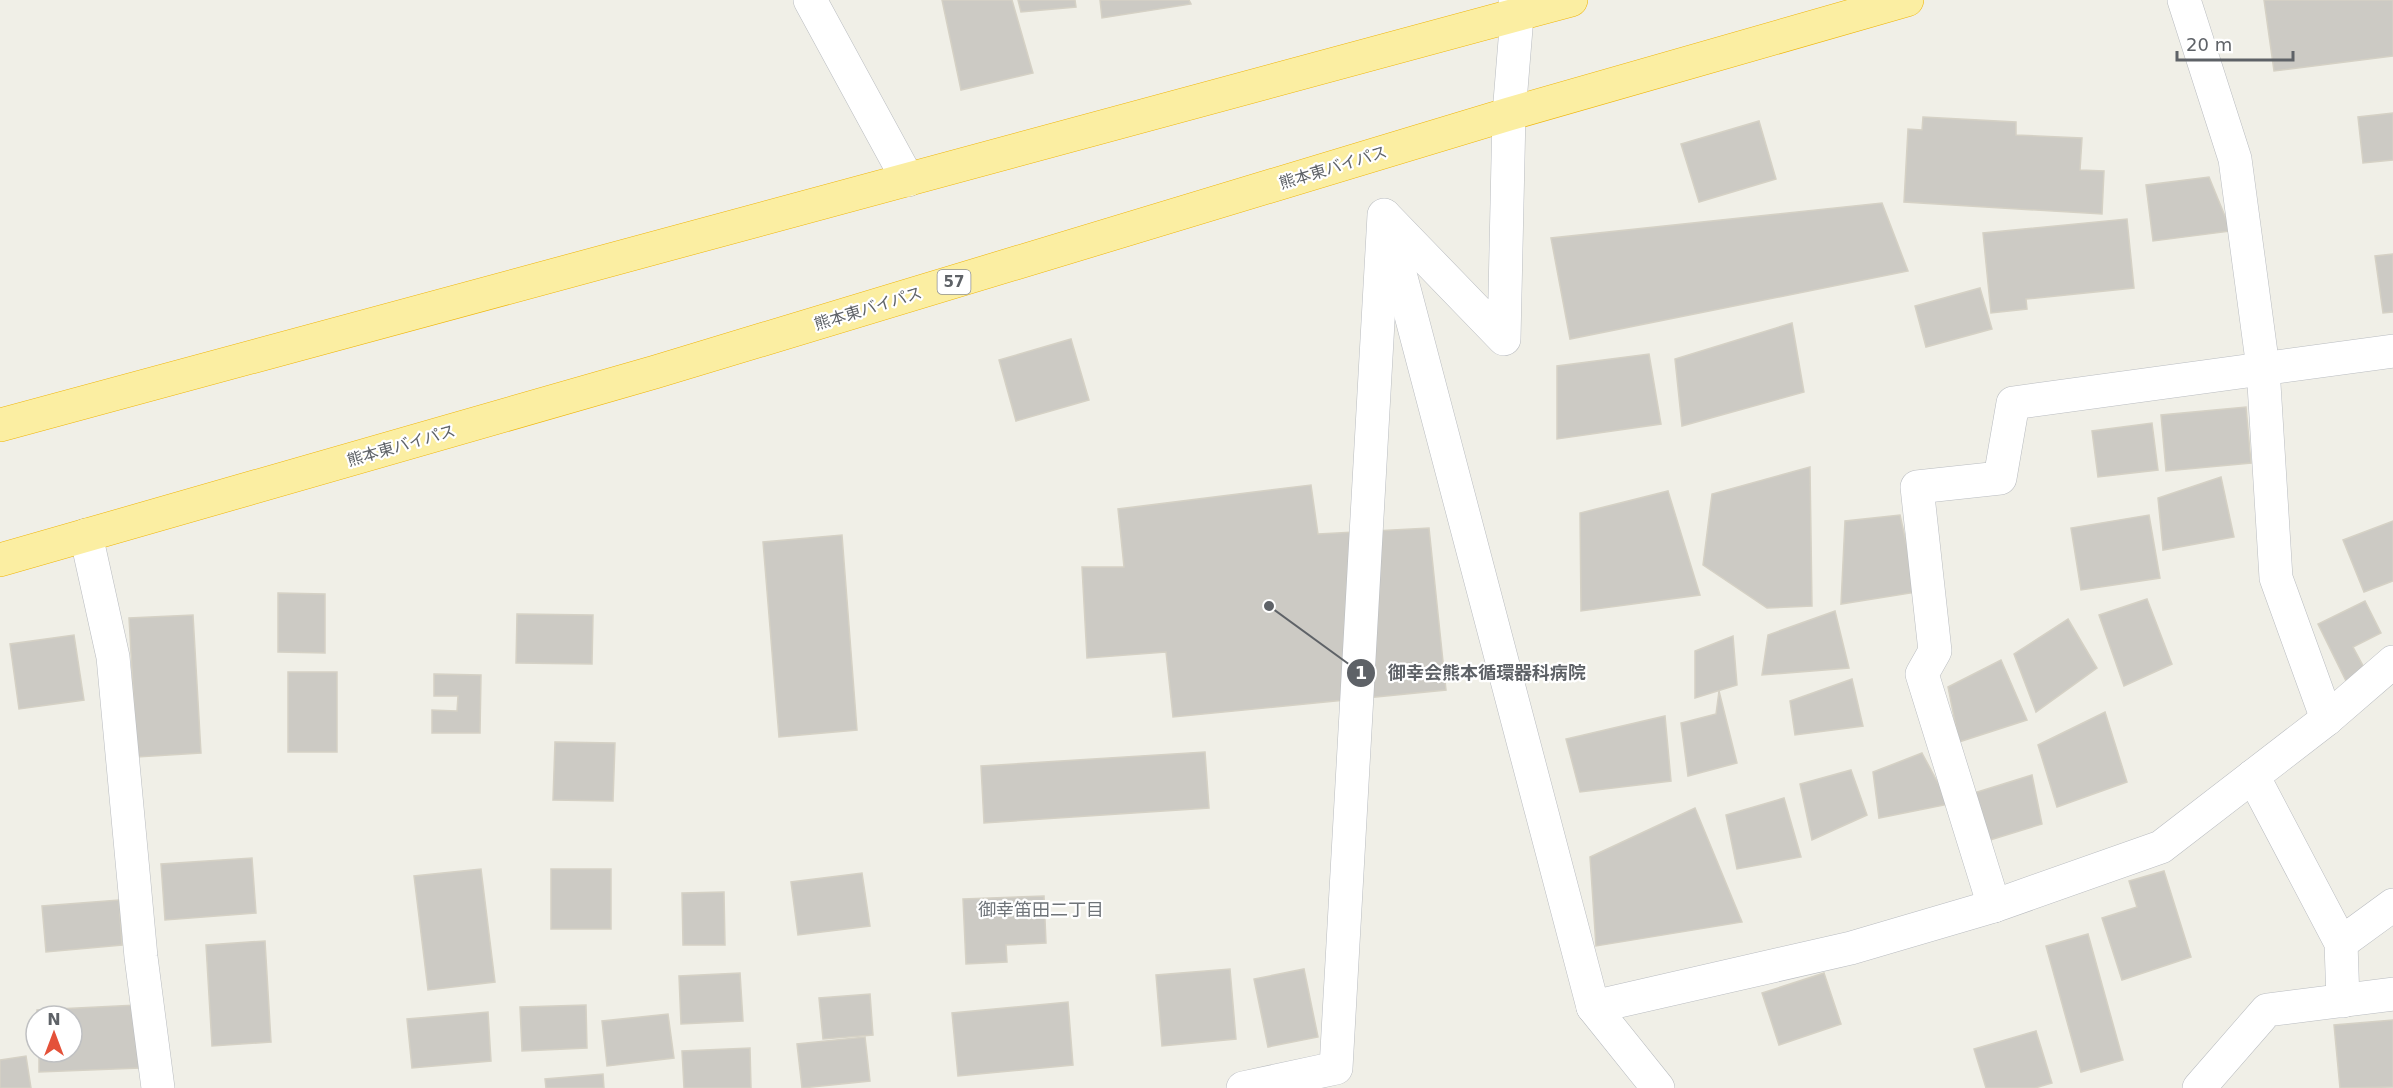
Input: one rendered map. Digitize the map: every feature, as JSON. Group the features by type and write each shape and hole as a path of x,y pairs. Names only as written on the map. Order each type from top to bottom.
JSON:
{"highway":[{"path":"0,425 908,180 1516,8 1571,0"},
{"name":"熊本東バイパス","path":"0,560 655,372 1509,114 1907,0"}],"street":[{"path":"810,0 908,180"},
{"path":"2184,0 2235,159 2263,368 2276,578 2327,719"},
{"path":"1384,215 1504,339 1509,114 1516,8"},
{"path":"1384,215 1593,1007 1658,1088"},
{"path":"1243,1088 1338,1078 1384,215"},
{"path":"1994,906 1923,674 1935,651 1917,487 2000,478 2013,403 2393,351"},
{"path":"86,536 113,657 141,957 158,1088"},
{"path":"1593,1007 1851,948 1994,906 2161,847 2327,719 2393,662"},
{"path":"2253,776 2341,943 2343,1001"},
{"path":"2341,943 2393,905"},
{"path":"2199,1088 2267,1010 2393,994"}],"building":[{"path":"942,0 1012,0 1033,73 961,90"},
{"path":"1018,0 1075,0 1076,7 1021,12"},
{"path":"1100,0 1189,0 1191,4 1102,18"},
{"path":"2264,0 2393,0 2393,56 2274,71"},
{"path":"2393,113 2393,160 2363,163 2358,117"},
{"path":"1923,117 2016,122 2016,135 2082,138 2080,170 2104,171 2102,214 1904,202 1908,129 1922,130"},
{"path":"1759,121 1776,179 1699,202 1681,144"},
{"path":"2209,177 2231,231 2153,241 2146,185"},
{"path":"1882,203 1908,271 1570,339 1551,238"},
{"path":"2127,219 2134,288 2026,299 2027,309 1991,313 1983,233"},
{"path":"2393,254 2393,312 2383,313 2375,256"},
{"path":"1980,288 1992,329 1926,347 1915,306"},
{"path":"1792,323 1804,392 1682,426 1675,359"},
{"path":"1071,339 1089,400 1016,421 999,360"},
{"path":"1649,354 1661,424 1557,439 1557,366"},
{"path":"2246,407 2251,463 2166,471 2161,415"},
{"path":"2152,423 2158,470 2098,477 2092,431"},
{"path":"1810,467 1812,606 1767,608 1703,565 1712,494"},
{"path":"2221,477 2234,537 2163,550 2158,498"},
{"path":"1311,485 1318,534 1429,528 1446,690 1173,717 1166,652 1087,658 1082,567 1124,567 1118,509"},
{"path":"1668,491 1700,595 1581,611 1580,513"},
{"path":"1900,515 1917,592 1841,604 1845,521"},
{"path":"2149,515 2160,578 2081,590 2071,528"},
{"path":"2393,521 2393,581 2364,592 2343,540"},
{"path":"842,535 857,730 779,737 763,542"},
{"path":"278,593 325,594 325,653 278,652"},
{"path":"2147,599 2172,664 2124,686 2099,615"},
{"path":"2365,601 2381,633 2353,647 2368,675 2348,685 2318,624"},
{"path":"1835,611 1849,668 1762,675 1768,635"},
{"path":"517,614 593,615 592,664 516,663"},
{"path":"193,615 201,753 137,757 129,618"},
{"path":"2068,619 2097,668 2036,712 2014,654"},
{"path":"74,635 84,700 19,709 10,644"},
{"path":"1733,636 1737,685 1695,698 1695,651"},
{"path":"2001,660 2027,720 1959,742 1948,687"},
{"path":"288,672 337,672 337,752 288,752"},
{"path":"434,674 481,675 480,733 432,733 432,710 457,711 458,696 434,696"},
{"path":"1852,679 1863,726 1795,735 1790,701"},
{"path":"1719,691 1737,763 1688,776 1681,723 1716,714"},
{"path":"2105,712 2127,782 2057,807 2038,745"},
{"path":"1665,716 1671,781 1580,792 1566,739"},
{"path":"555,742 615,743 613,801 553,800"},
{"path":"1205,752 1209,808 984,823 981,766"},
{"path":"1922,753 1949,804 1879,818 1873,772"},
{"path":"1851,770 1867,815 1812,840 1800,784"},
{"path":"2032,775 2042,824 1990,840 1974,793"},
{"path":"1784,798 1801,857 1737,869 1726,815"},
{"path":"1695,808 1742,922 1596,946 1590,857"},
{"path":"252,858 256,913 165,920 161,864"},
{"path":"481,869 495,982 428,990 414,876"},
{"path":"551,869 611,869 611,929 551,929"},
{"path":"2164,871 2191,957 2122,980 2102,918 2137,907 2129,881"},
{"path":"862,873 870,926 798,935 791,882"},
{"path":"724,892 725,945 683,945 682,893"},
{"path":"1044,896 1046,943 1006,945 1007,962 966,964 963,899"},
{"path":"119,900 122,945 46,952 42,906"},
{"path":"2088,934 2123,1060 2081,1072 2046,946"},
{"path":"265,941 271,1042 212,1046 206,945"},
{"path":"1230,969 1236,1039 1162,1046 1156,975"},
{"path":"1304,969 1318,1037 1268,1047 1254,979"},
{"path":"740,973 743,1021 681,1024 679,976"},
{"path":"1824,973 1841,1024 1779,1045 1762,993"},
{"path":"870,994 873,1035 823,1039 819,998"},
{"path":"1068,1002 1073,1065 958,1076 952,1013"},
{"path":"137,1005 140,1068 39,1072 39,1064 84,1064 84,1008"},
{"path":"586,1005 587,1048 522,1051 520,1007"},
{"path":"488,1012 491,1061 412,1068 407,1019"},
{"path":"668,1014 674,1058 607,1066 602,1021"},
{"path":"2393,1020 2393,1087 2340,1088 2334,1025"},
{"path":"2036,1031 2052,1083 2035,1088 1986,1088 1974,1049"},
{"path":"865,1037 870,1081 802,1088 797,1044"},
{"path":"750,1048 751,1088 684,1088 682,1051"},
{"path":"24,1056 31,1088 0,1088 0,1060"},
{"path":"603,1074 604,1088 546,1088 545,1079"}],"place":[{"name":"御幸会熊本循環器科病院","path":"1269,606"}],"district":[{"name":"御幸笛田二丁目","path":"1041,910"}]}
